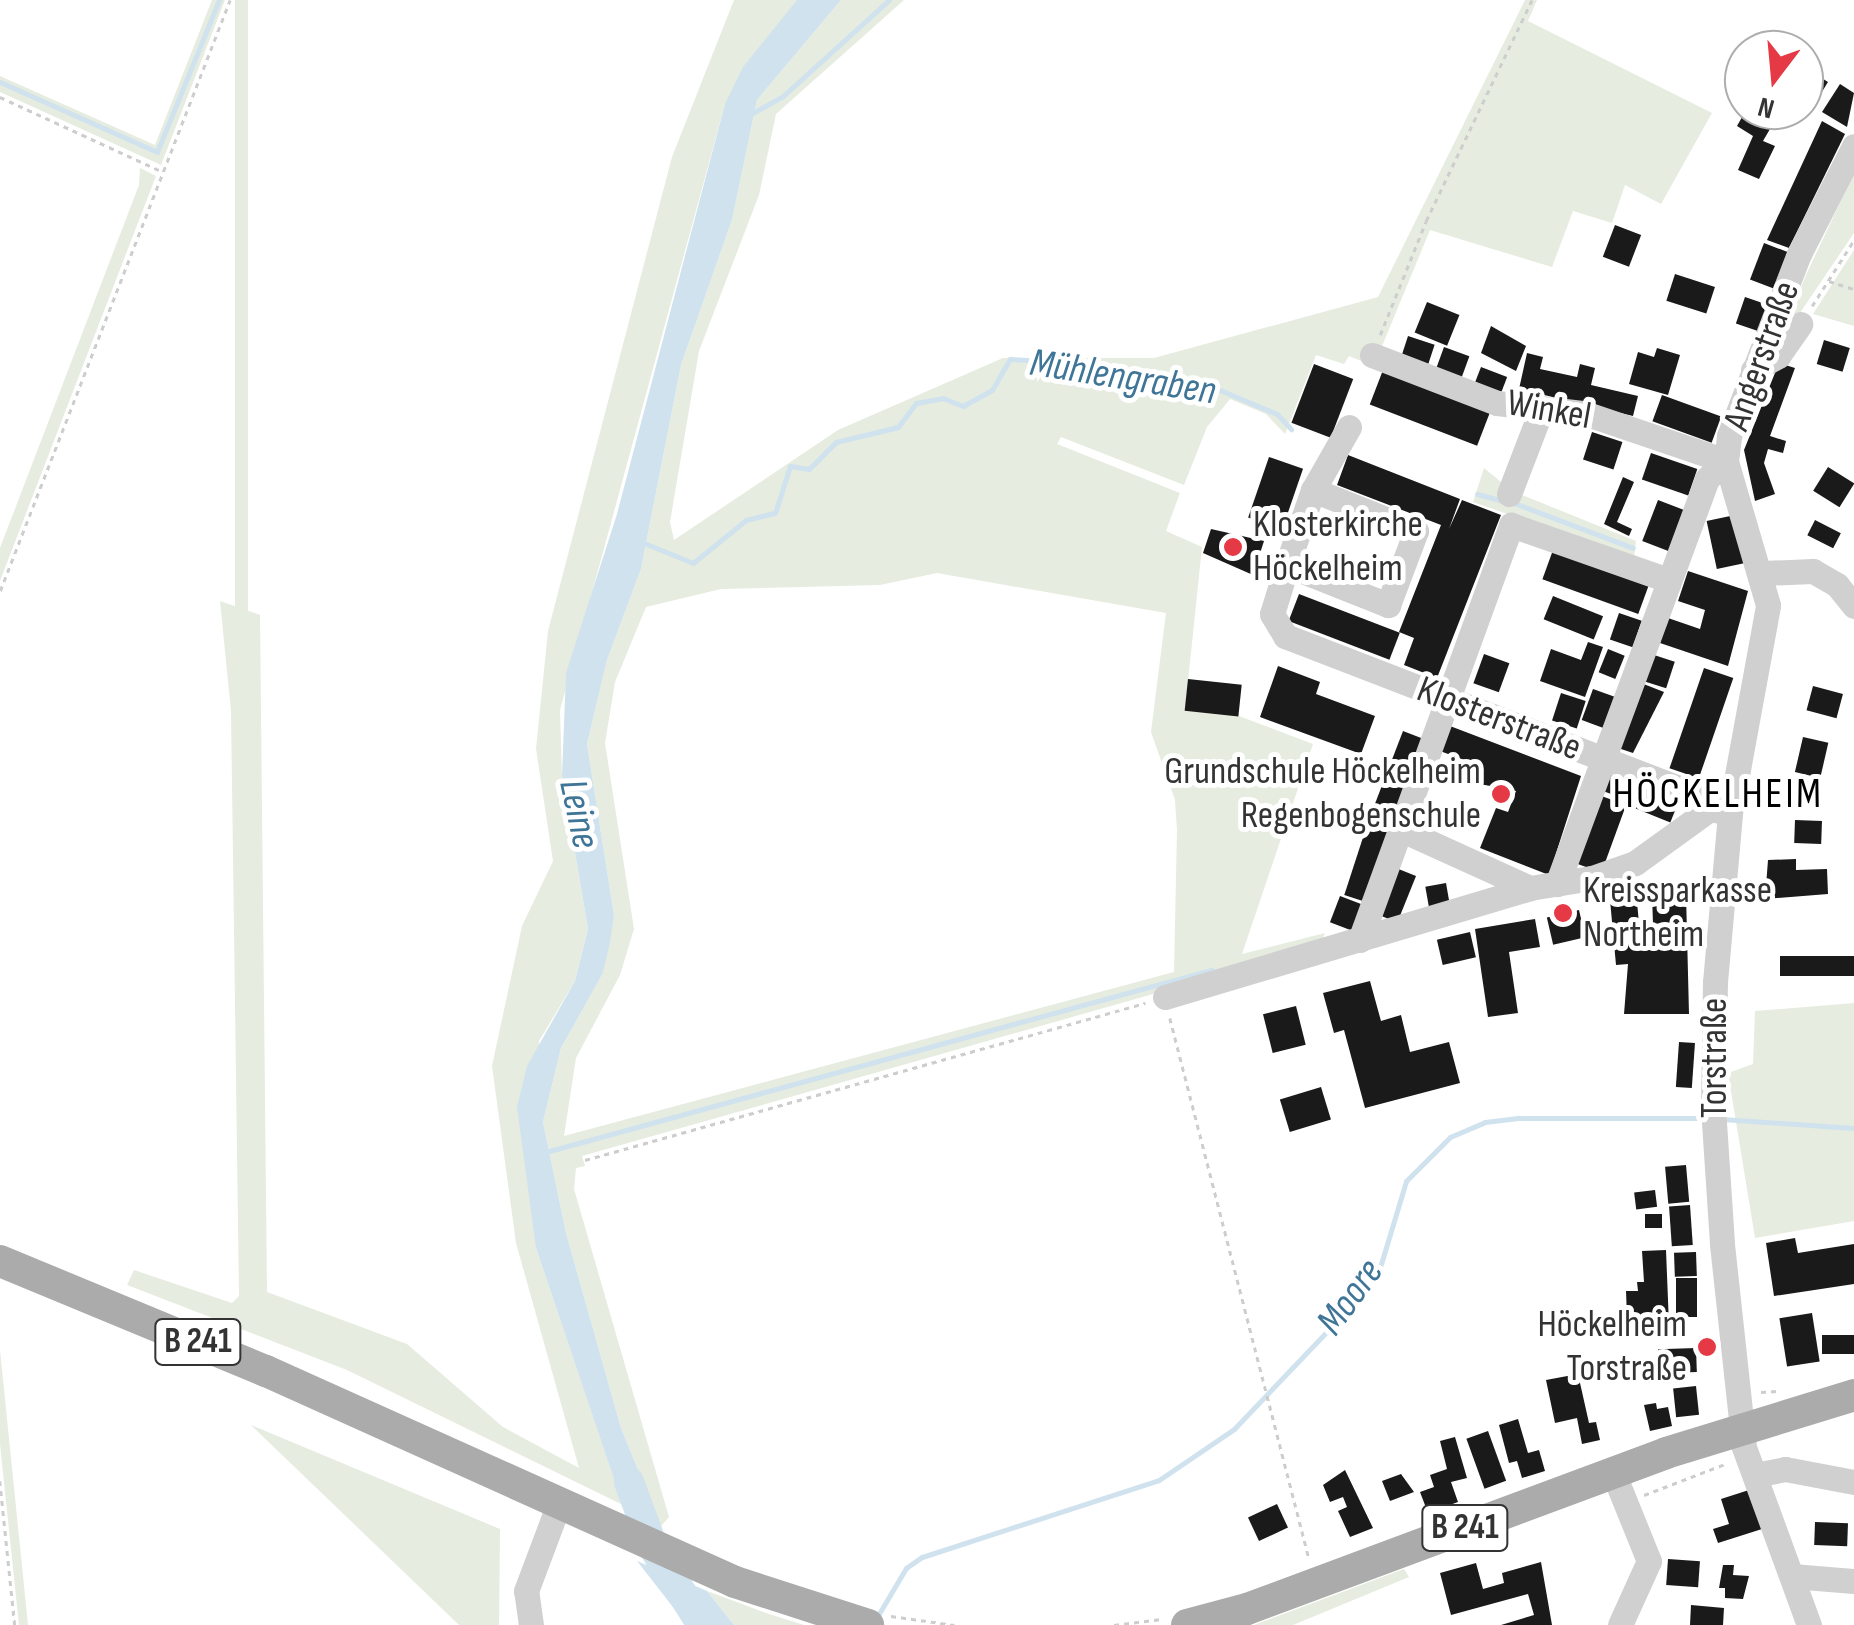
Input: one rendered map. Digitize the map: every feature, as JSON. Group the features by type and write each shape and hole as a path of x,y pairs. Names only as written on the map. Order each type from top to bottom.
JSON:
{"main road":[{"name":"B 241","path":"0,1262 394,1429 710,1571 856,1622"},
{"name":"B 241","path":"1187,1625 1246,1609 1744,1426 1854,1395"}],"street":[{"name":"Angerstraße","path":"1763,573 1726,461 1753,370 1800,254 1854,146"},
{"path":"1753,370 1778,356 1800,324"},
{"name":"Winkel","path":"1372,355 1497,403 1542,408 1642,430 1726,461"},
{"path":"1509,494 1542,408"},
{"path":"1314,490 1416,531 1388,605 1287,566 1314,490 1349,427"},
{"path":"1556,884 1707,479 1726,461"},
{"path":"1360,940 1511,525 1668,580"},
{"name":"Klosterstraße","path":"1287,566 1272,614 1285,636 1690,792 1720,811"},
{"path":"1763,573 1813,571 1837,585 1854,606"},
{"name":"Torstraße","path":"1763,573 1764,636 1720,811 1713,1108 1744,1447 1810,1625"},
{"path":"1165,997 1530,888 1635,863 1720,811"},
{"path":"1400,829 1530,888"},
{"path":"1756,1475 1784,1469 1854,1482"},
{"path":"1613,1472 1649,1561 1620,1625"},
{"path":"531,1625 526,1591 560,1503"},
{"path":"1792,1576 1854,1581"}],"path":[{"path":"0,591 230,0"},
{"path":"1372,355 1426,221 1532,0"},
{"path":"0,97 163,172"},
{"path":"1800,324 1854,240"},
{"path":"1828,280 1854,289"},
{"path":"585,1160 1165,997 1312,1570"},
{"path":"0,1480 15,1625"},
{"path":"920,1621 954,1625"}],"shaded area":[{"path":"212,0 225,0 161,165 0,92 0,76 155,145"},
{"path":"235,0 248,0 248,645 235,645"},
{"path":"734,0 797,0 725,104 560,710 562,776 588,929 575,981 539,1041 536,1248 623,1505 347,1370 127,1285 134,1270 232,1303 239,1296 231,711 220,601 260,615 267,1292 407,1344 503,1427 579,1468 516,1243 492,1066 522,926 553,861 536,749 548,631 672,157"},
{"path":"841,0 904,0 776,114 759,195 699,351 670,522 674,540 838,430 1003,358 1154,358 1378,297 1525,0 1537,0 1528,21 1712,113 1661,204 1625,185 1612,223 1573,211 1552,267 1430,230 1380,351 1369,347 1361,361 1349,356 1344,364 1316,355 1285,434 1266,414 1230,399 1207,427 1184,485 1061,437 1057,444 1180,493 1166,531 1202,547 1185,710 1239,716 1313,744 1242,954 1325,933 1319,947 582,1156 585,1166 576,1168 574,1189 669,1517 661,1526 621,1428 566,1233 543,1122 561,1048 603,973 614,915 587,744 607,660 641,569 681,365 732,220 757,100","holes":["937,573 1166,613 1151,732 1175,800 1174,972 564,1136 576,1058 620,975 634,929 605,743 615,682 646,607 721,589 880,585"]},
{"path":"140,168 156,176 0,581 0,548 139,185"},
{"path":"1854,173 1854,233 1775,350 1806,275"},
{"path":"1854,250 1854,326 1813,314"},
{"path":"1484,468 1512,491 1636,541 1634,558 1473,502"},
{"path":"1854,1003 1854,1221 1755,1238 1728,1073 1753,1064 1755,1011"},
{"path":"0,1350 28,1625 19,1625 0,1444"},
{"path":"251,1425 500,1529 499,1625 459,1625"},
{"path":"1404,1569 1409,1577 1293,1625 1254,1625"},
{"path":"707,1591 769,1614 804,1625 734,1625"}],"water":[{"path":"797,0 841,0 757,100 732,220 681,365 641,569 607,660 587,744 614,915 610,942 603,973 561,1048 543,1122 566,1233 621,1428 661,1526 628,1513 615,1482 536,1248 517,1107 527,1066 575,981 588,929 562,776 566,673 617,514 725,104 743,67"},
{"path":"637,1561 707,1591 734,1625 687,1625"}],"building":[{"path":"1840,84 1854,93 1847,127 1824,113"},
{"path":"1824,122 1845,134 1789,248 1767,240 1818,130 1824,130"},
{"path":"1743,130 1769,130 1763,141 1775,146 1759,179 1738,170 1753,136"},
{"path":"1615,225 1641,235 1629,267 1603,257"},
{"path":"1764,243 1788,252 1774,289 1750,279"},
{"path":"1675,274 1715,287 1706,314 1666,301"},
{"path":"1745,297 1768,305 1759,331 1736,323"},
{"path":"1427,302 1459,315 1447,346 1415,333"},
{"path":"1491,326 1526,346 1516,371 1481,353"},
{"path":"1408,336 1435,345 1428,365 1402,356"},
{"path":"1824,340 1850,348 1843,372 1817,364"},
{"path":"1444,347 1469,356 1461,379 1436,370"},
{"path":"1657,348 1680,355 1668,395 1629,384 1638,352 1654,357"},
{"path":"1527,353 1543,357 1540,369 1577,377 1580,364 1595,368 1591,385 1638,396 1633,416 1519,389"},
{"path":"1779,363 1795,368 1770,436 1786,441 1783,453 1768,449 1764,463 1775,494 1755,501 1744,450"},
{"path":"1314,364 1353,379 1331,438 1291,423"},
{"path":"1481,367 1507,377 1501,393 1475,383"},
{"path":"1383,370 1490,411 1477,446 1370,405"},
{"path":"1662,395 1721,417 1712,443 1652,421"},
{"path":"1592,432 1622,442 1613,469 1583,460"},
{"path":"1651,453 1697,469 1688,495 1642,479"},
{"path":"1348,455 1460,499 1449,529 1462,500 1501,515 1437,678 1404,665 1414,638 1399,632 1441,525 1337,485"},
{"path":"1269,457 1303,469 1282,529 1248,518"},
{"path":"1828,467 1854,483 1839,507 1813,491"},
{"path":"1623,477 1634,482 1617,522 1632,529 1629,536 1604,524"},
{"path":"1658,500 1686,511 1670,552 1642,541"},
{"path":"1735,515 1745,563 1717,569 1707,521"},
{"path":"1815,520 1841,533 1833,548 1807,535"},
{"name":"Klosterkirche Höckelheim","path":"1211,529 1264,541 1253,575 1203,553"},
{"path":"1553,550 1649,585 1638,614 1542,579"},
{"path":"1688,571 1748,591 1728,666 1660,643 1668,618 1700,629 1705,610 1678,601"},
{"path":"1299,594 1400,633 1389,660 1289,621"},
{"path":"1553,596 1603,616 1594,639 1544,619"},
{"path":"1619,613 1642,621 1633,647 1610,639"},
{"path":"1588,642 1603,647 1585,697 1540,681 1551,649 1581,660"},
{"path":"1608,649 1625,656 1615,679 1599,672"},
{"path":"1484,654 1509,663 1499,692 1473,683"},
{"path":"1651,654 1675,662 1666,688 1642,681"},
{"path":"1278,666 1320,682 1316,694 1375,716 1361,754 1260,717"},
{"path":"1704,668 1733,678 1699,778 1669,768"},
{"path":"1188,679 1242,685 1238,716 1185,711"},
{"path":"1641,683 1664,692 1633,753 1618,748"},
{"path":"1813,686 1843,694 1836,718 1807,710"},
{"path":"1593,689 1615,697 1603,728 1582,720"},
{"path":"1561,693 1586,701 1577,729 1552,721"},
{"path":"1450,726 1581,776 1549,875 1480,848 1496,808 1508,812 1516,791 1459,780 1467,761 1440,751"},
{"path":"1403,731 1426,740 1411,781 1387,772"},
{"path":"1803,737 1828,743 1820,778 1795,772"},
{"path":"1606,770 1629,778 1622,798 1599,790"},
{"path":"1386,775 1409,784 1394,824 1371,815"},
{"path":"1637,782 1680,799 1670,822 1628,805"},
{"path":"1596,794 1626,805 1601,873 1571,862"},
{"path":"1369,819 1393,827 1368,903 1344,895"},
{"path":"1795,820 1822,821 1821,844 1794,843"},
{"path":"1796,859 1796,870 1827,869 1828,894 1765,899 1768,860"},
{"path":"1391,866 1416,876 1397,922 1372,912"},
{"path":"1625,882 1627,903 1637,902 1641,945 1666,944 1665,923 1653,924 1652,895 1686,894 1689,1014 1624,1014 1628,964 1616,965 1609,889"},
{"path":"1446,883 1450,905 1429,908 1425,887"},
{"path":"1340,896 1364,905 1354,931 1330,922"},
{"path":"1579,910 1585,937 1553,945 1547,917"},
{"path":"1535,919 1540,947 1509,952 1518,1013 1488,1017 1475,929"},
{"path":"1470,932 1476,957 1443,965 1437,940"},
{"path":"1780,956 1854,956 1854,976 1780,976"},
{"path":"1370,981 1381,1021 1401,1015 1410,1052 1449,1042 1460,1083 1365,1108 1344,1030 1334,1033 1323,993"},
{"path":"1296,1006 1306,1045 1273,1053 1263,1014"},
{"path":"1679,1042 1695,1043 1692,1088 1676,1087"},
{"path":"1321,1087 1331,1120 1290,1132 1280,1100"},
{"path":"1686,1165 1689,1202 1668,1204 1665,1167"},
{"path":"1655,1190 1657,1207 1636,1209 1634,1193"},
{"path":"1690,1205 1693,1245 1672,1246 1669,1206"},
{"path":"1645,1214 1662,1214 1662,1228 1645,1228"},
{"path":"1795,1238 1798,1253 1854,1244 1854,1284 1774,1296 1766,1243"},
{"path":"1666,1250 1669,1325 1627,1318 1626,1291 1638,1291 1637,1282 1644,1282 1642,1251"},
{"path":"1696,1252 1697,1276 1675,1277 1674,1253"},
{"path":"1676,1278 1697,1278 1697,1317 1676,1317"},
{"path":"1812,1313 1820,1361 1787,1367 1779,1318"},
{"path":"1822,1335 1854,1335 1854,1354 1822,1354"},
{"path":"1696,1348 1697,1372 1659,1373 1658,1349"},
{"path":"1578,1374 1589,1423 1596,1422 1600,1440 1582,1444 1577,1418 1555,1423 1546,1380"},
{"path":"1696,1386 1699,1415 1676,1417 1673,1388"},
{"path":"1656,1403 1657,1409 1668,1407 1672,1426 1650,1431 1644,1405"},
{"path":"1518,1419 1528,1453 1539,1450 1545,1471 1522,1478 1517,1461 1509,1463 1499,1425"},
{"path":"1488,1431 1506,1481 1485,1489 1466,1439"},
{"path":"1455,1437 1467,1478 1451,1482 1458,1502 1428,1513 1420,1492 1434,1487 1430,1475 1447,1469 1440,1441"},
{"path":"1345,1470 1373,1528 1350,1537 1338,1511 1347,1507 1343,1497 1330,1502 1323,1485"},
{"path":"1401,1474 1414,1492 1390,1501 1382,1481"},
{"path":"1749,1490 1762,1529 1718,1543 1713,1529 1729,1524 1721,1499"},
{"path":"1277,1504 1288,1528 1259,1541 1248,1518"},
{"path":"1815,1522 1848,1523 1847,1546 1814,1545"},
{"path":"1668,1559 1700,1561 1698,1587 1666,1585"},
{"path":"1541,1562 1552,1625 1501,1625 1534,1615 1528,1594 1451,1615 1440,1573 1476,1563 1483,1589 1504,1583 1502,1573"},
{"path":"1723,1565 1734,1565 1733,1575 1749,1576 1743,1599 1725,1598 1725,1588 1719,1588"},
{"path":"1691,1605 1724,1608 1723,1625 1690,1625"}],"waterway":[{"path":"0,82 157,152 219,0"},
{"path":"749,115 783,96 889,0"},
{"name":"Mühlengraben","path":"644,543 693,563 746,520 775,513 790,466 809,469 836,442 898,427 916,403 943,398 963,406 992,390 1010,359 1071,363 1116,384 1149,373 1208,385 1277,414 1291,429"},
{"name":"Mühlengraben","path":"1477,494 1504,501"},
{"name":"Mühlengraben","path":"1514,503 1633,548"},
{"path":"542,1153 1211,970"},
{"name":"Moore","path":"877,1617 906,1568 922,1557 1159,1480 1234,1429 1354,1303 1381,1264 1406,1181 1450,1137 1485,1122 1520,1118 1706,1118"},
{"name":"Moore","path":"1722,1119 1854,1128"},
{"name":"Leine","path":"629,1482 653,1547 702,1625"}],"place":[{"name":"Klosterkirche Höckelheim","path":"1233,547"},
{"name":"Grundschule Höckelheim Regenbogenschule","path":"1501,794"},
{"name":"Kreissparkasse Northeim","path":"1563,913"},
{"name":"Höckelheim Torstraße","path":"1707,1347"}],"district":[{"name":"HÖCKELHEIM","path":"1718,795"}]}
